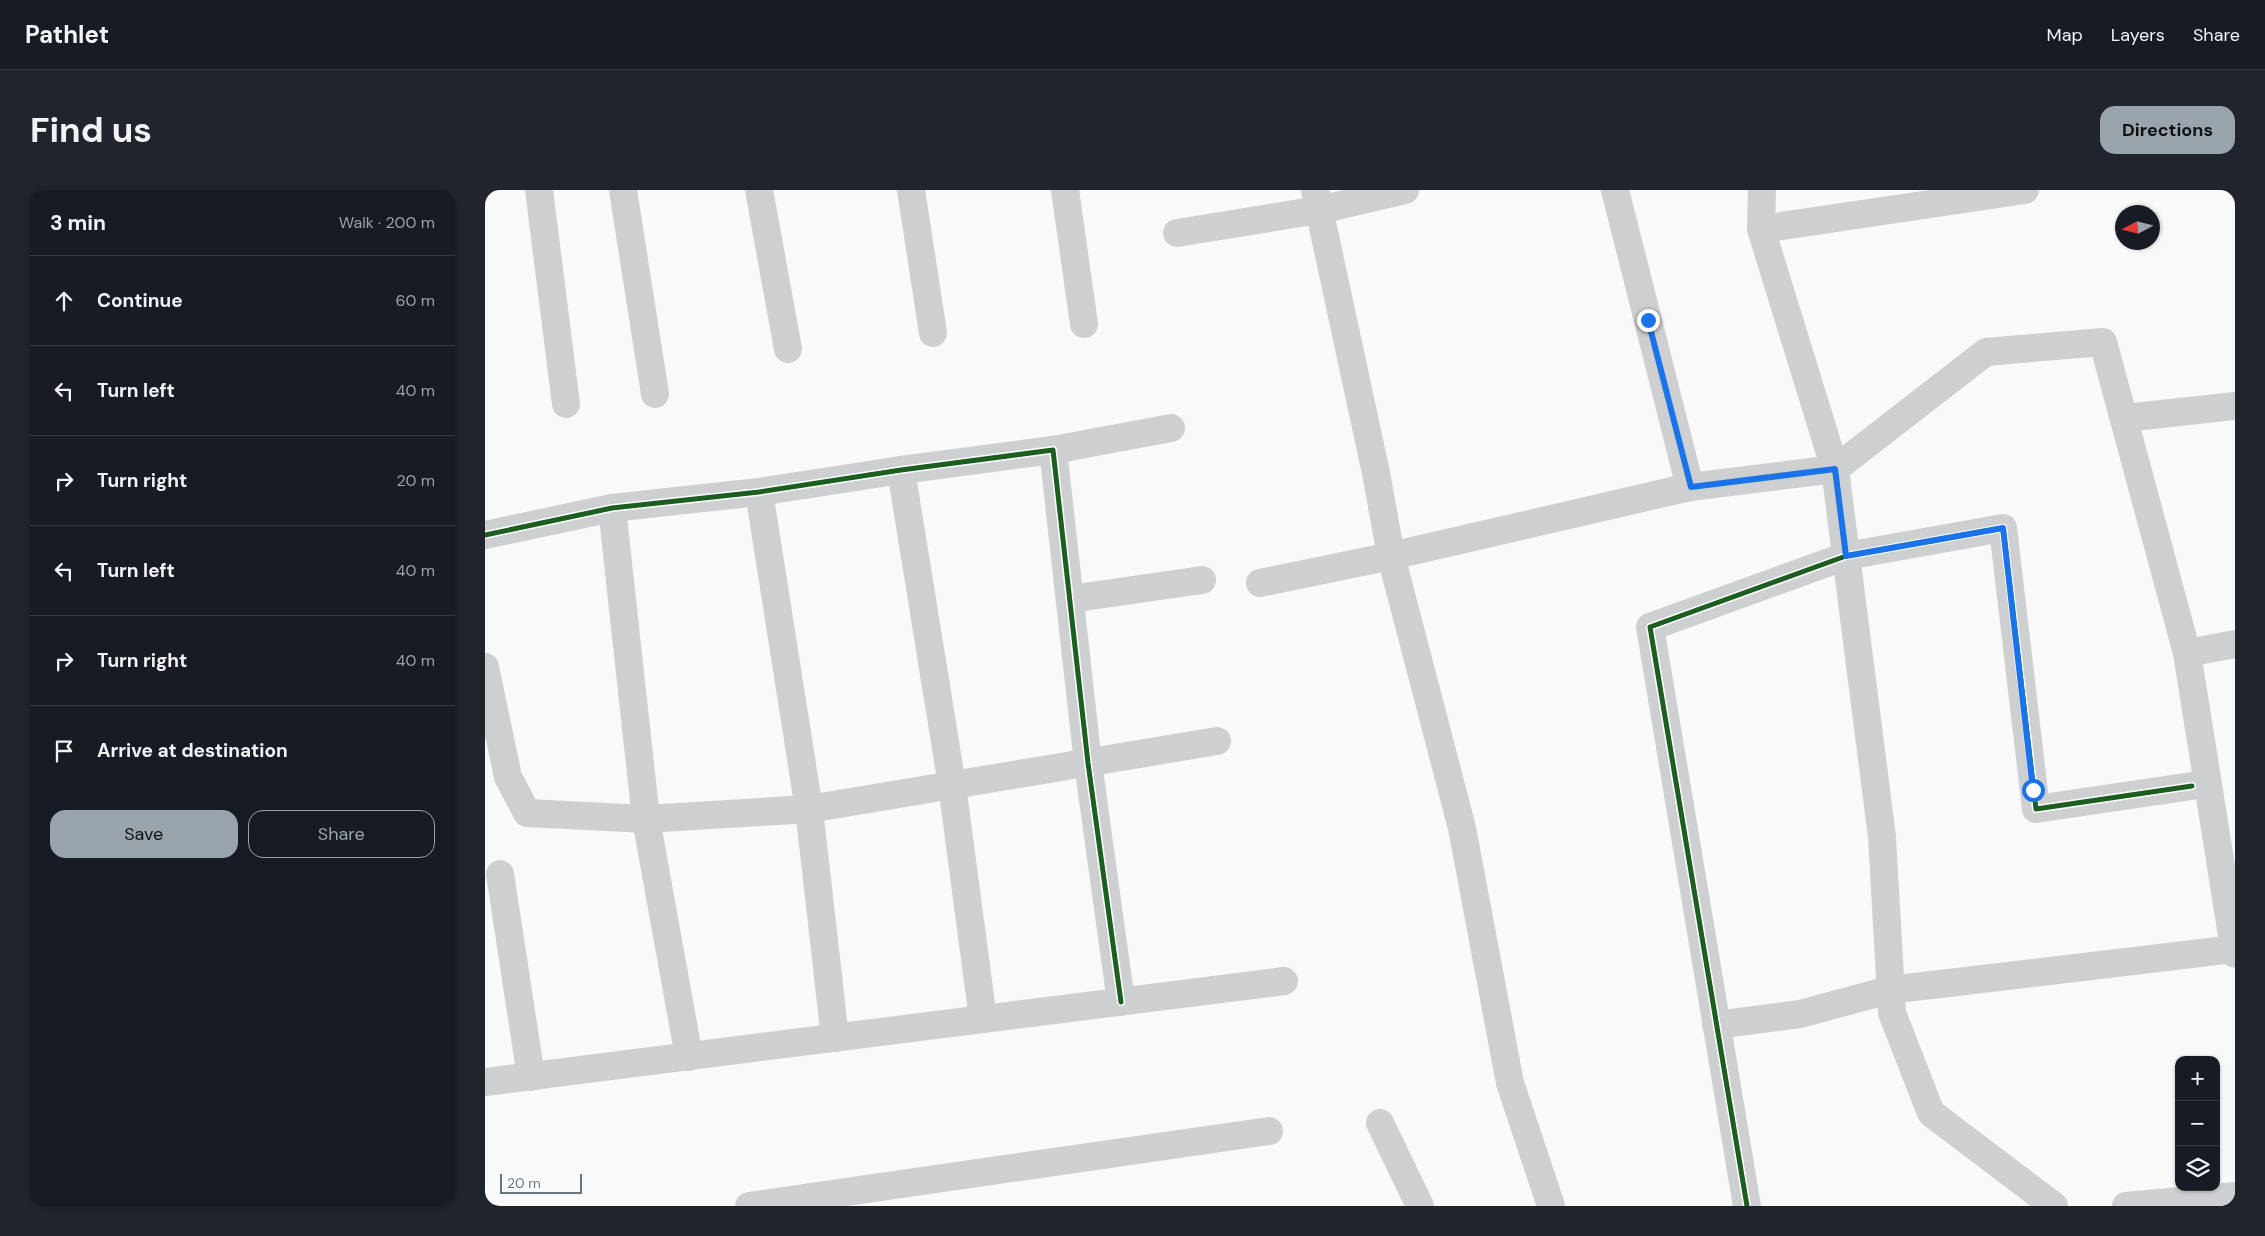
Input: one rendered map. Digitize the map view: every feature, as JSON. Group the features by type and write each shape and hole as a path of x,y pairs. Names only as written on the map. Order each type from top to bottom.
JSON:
{"street":[{"path":"539,190 566,404"},
{"path":"623,190 655,394"},
{"path":"759,190 788,349"},
{"path":"911,190 933,333"},
{"path":"1065,190 1084,324"},
{"path":"1177,233 1317,200 1405,190"},
{"path":"1615,190 1691,487"},
{"path":"1762,190 1761,229 1835,469 1882,837 1889,990 1892,1013 1931,1114 2054,1206"},
{"path":"1761,229 2025,190"},
{"path":"1317,200 1374,463 1391,556 1462,828 1510,1083 1551,1206"},
{"path":"1260,583 1391,556 1691,487 1835,469 1986,352 2103,342 2187,653 2235,950 1889,990 1800,1014 1717,1025"},
{"path":"2125,418 2235,406"},
{"path":"485,535 612,508 759,492 901,470 1053,450 1171,428"},
{"path":"1053,450 1088,763 1121,1002"},
{"path":"901,470 952,785 983,1019"},
{"path":"759,492 809,809 835,1038"},
{"path":"612,508 646,819 689,1057"},
{"path":"1747,1206 1650,627 1846,556 2003,528 2036,809 2192,786"},
{"path":"1071,599 1202,580"},
{"path":"2187,653 2235,644"},
{"path":"485,667 497,780 527,813 646,819 809,809 1217,741"},
{"path":"500,874 531,1077"},
{"path":"485,1082 1285,981"},
{"path":"1380,1123 1420,1206"},
{"path":"749,1206 908,1195 1269,1131"},
{"path":"2126,1206 2235,1196"}],"cycle path":[{"path":"485,535 612,508 759,492 901,470 1053,450 1088,763 1121,1002"},
{"path":"1747,1206 1650,627 1846,556 2003,528 2036,809 2192,786"}],"route":[{"path":"1648,320 1691,487 1835,469 1846,556 2003,528 2033,790"}]}
